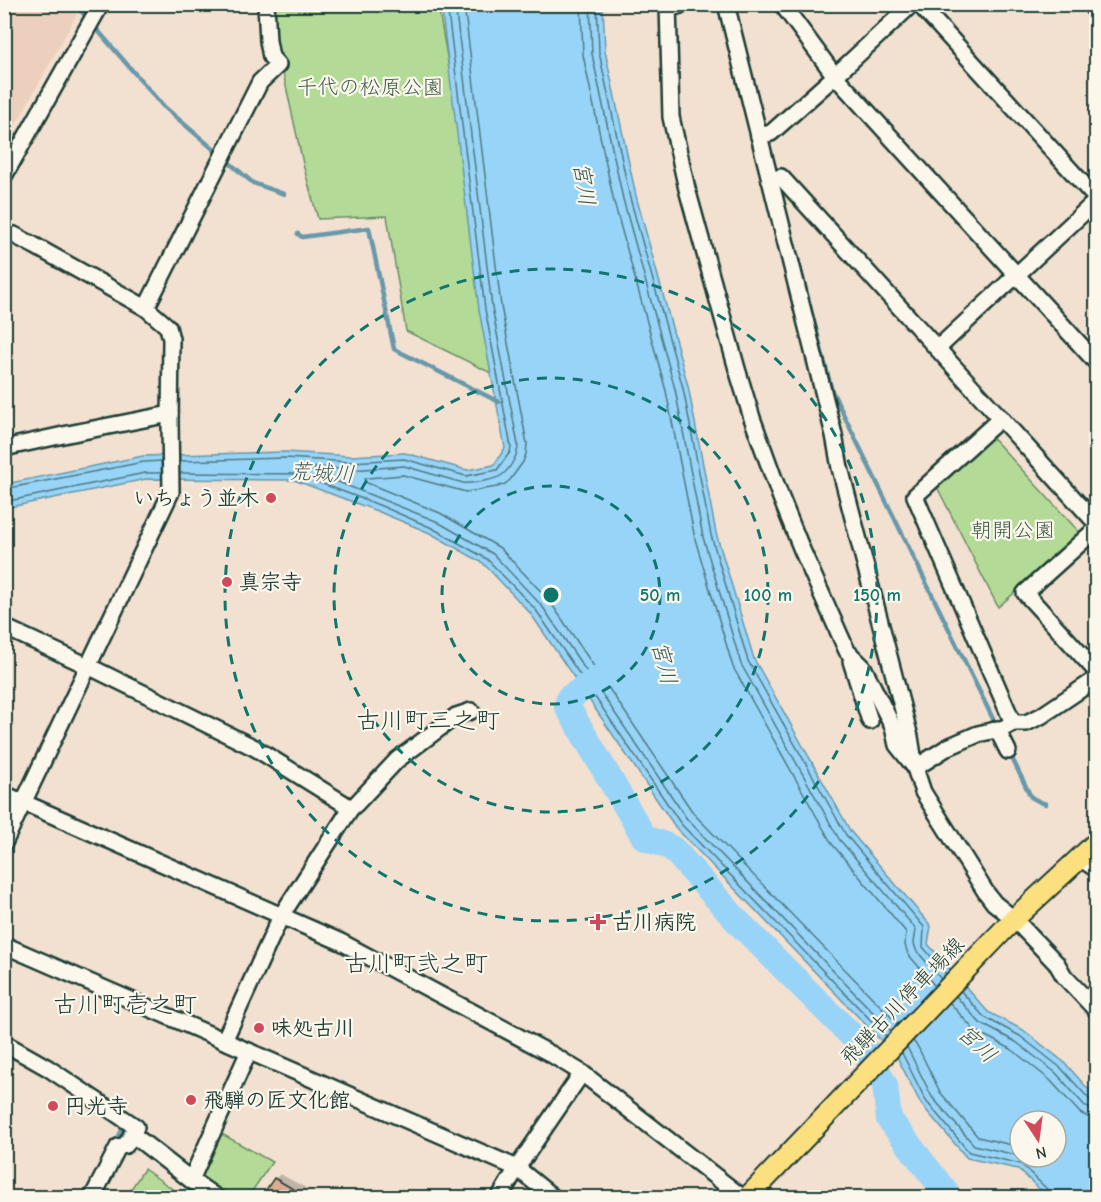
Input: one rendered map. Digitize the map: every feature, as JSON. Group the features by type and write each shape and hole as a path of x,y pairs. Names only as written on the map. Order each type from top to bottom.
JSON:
{"main road":[{"name":"飛騨古川停車場線","path":"745,1197 1010,923 1088,863 1096,843"}],"street":[{"path":"4,176 101,4"},
{"path":"146,308 260,82 278,65 271,57 266,4"},
{"path":"684,4 668,7 671,117 690,201 752,418 802,550 854,669 870,722"},
{"path":"726,4 764,134 840,468 923,792 994,903 1010,923 1057,964 1064,976 1096,1010"},
{"path":"782,4 835,76 1096,362"},
{"path":"764,134 835,76 912,4"},
{"path":"919,4 1096,199 938,348"},
{"path":"775,179 938,348 1096,523"},
{"path":"4,234 14,235 146,308 168,327 171,339 171,492 4,843"},
{"path":"1001,417 915,496 1013,723"},
{"path":"4,448 68,434 170,418"},
{"path":"1096,530 1025,593 1096,671"},
{"path":"4,627 255,748 351,808"},
{"path":"847,651 863,667 893,726 897,745 915,768"},
{"path":"915,768 948,747 978,734 1013,723 1026,723 1041,716 1096,679"},
{"path":"224,1041 281,916 351,808 397,760 456,716 471,711"},
{"path":"997,729 1008,751"},
{"path":"4,794 341,942 551,1054 582,1073 745,1197"},
{"path":"4,945 517,1168 554,1197"},
{"path":"4,1043 48,1068 130,1126 191,1180 217,1197"},
{"path":"191,1180 249,1051"},
{"path":"499,1197 582,1073"},
{"path":"92,1197 118,1147 126,1145 130,1126"}],"shaded area":[{"path":"4,5 82,5 5,144"}],"green space":[{"name":"千代の松原公園","path":"270,5 438,5 503,379 406,331 387,216 318,219 304,168"},
{"name":"朝開公園","path":"989,434 1082,535 998,607 935,483"},
{"path":"220,1133 272,1162 248,1197 230,1197 200,1177"},
{"path":"144,1169 184,1197 133,1197 131,1189"}],"water":[{"path":"441,5 603,5 605,51 636,196 688,386 716,533 754,659 851,832 931,926 928,944 988,1012 1023,1030 1065,1063 1096,1098 1096,1197 1048,1197 1018,1169 1068,1169 1068,1109 1008,1109 1008,1167 967,1158 921,1104 897,1057 676,828 531,614 483,563 430,533 294,480 146,479 5,508 5,484 143,456 285,452 351,456 405,453 467,470 494,465 505,448 479,310"}],"building":[{"path":"274,1178 307,1197 261,1197"}],"waterway":[{"path":"70,4 82,12 162,105 253,183 284,194"},
{"path":"789,225 832,391 995,723"},
{"path":"298,234 302,237 369,228 394,349 499,402"},
{"path":"612,670 569,698 567,706 644,837 674,850 739,923 862,1046 885,1085 889,1119 950,1198"},
{"path":"1010,754 1031,797 1046,804"},
{"path":"115,1144 126,1122"}],"place":[{"name":"いちょう並木","path":"271,498"},
{"name":"真宗寺","path":"227,582"},
{"name":"古川病院","path":"598,922"},
{"name":"味処古川","path":"259,1028"},
{"name":"飛騨の匠文化館","path":"191,1100"},
{"name":"円光寺","path":"53,1106"}],"district":[{"name":"古川町三之町","path":"428,720"},
{"name":"古川町弐之町","path":"416,963"},
{"name":"古川町壱之町","path":"125,1004"}],"water label":[{"name":"宮川","path":"584,184"},
{"name":"荒城川","path":"322,473"},
{"name":"宮川","path":"664,663"},
{"name":"宮川","path":"977,1044"}]}
